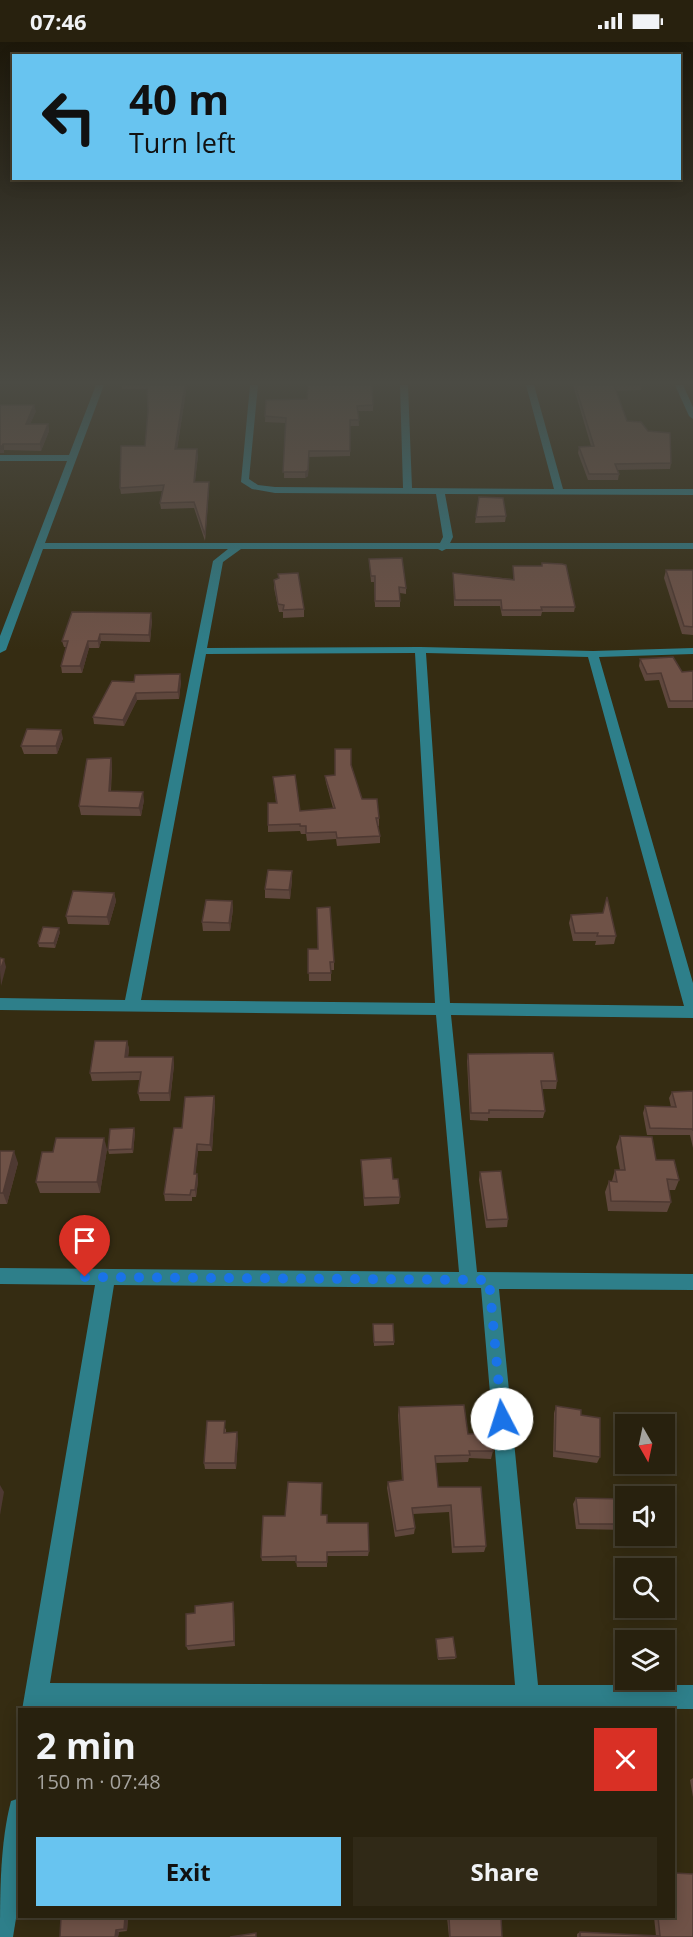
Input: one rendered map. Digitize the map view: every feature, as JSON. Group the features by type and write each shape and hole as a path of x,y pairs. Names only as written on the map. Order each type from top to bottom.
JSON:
{"street":[{"path":"0,650 66,473"},
{"path":"245,473 244,480 255,486 275,490 693,492"},
{"path":"407,473 408,492"},
{"path":"554,473 559,490"},
{"path":"440,492 448,537 442,548"},
{"path":"39,546 442,548 693,546"},
{"path":"200,546 218,561"},
{"path":"132,1005 218,561 239,546"},
{"path":"201,651 420,650 593,654 693,651"},
{"path":"420,650 443,1009 479,1280 528,1696"},
{"path":"0,1004 693,1011 593,654"},
{"path":"0,1276 693,1282"},
{"path":"106,1277 36,1702 528,1696 693,1697"},
{"path":"0,1937 18,1823"}],"building":[{"path":"120,473 195,473 194,482 209,482 205,535 194,502 160,503 164,485 120,488"},
{"path":"479,497 503,498 506,516 476,517"},
{"path":"402,558 406,588 399,587 400,601 375,601 375,576 371,576 369,559"},
{"path":"542,563 566,565 575,607 502,610 501,600 455,600 453,573 514,580 513,566 542,566"},
{"path":"666,570 693,570 693,627 684,626"},
{"path":"298,573 304,609 283,610 284,605 278,604 274,580 279,578 278,574"},
{"path":"72,612 151,613 149,635 100,634 98,641 88,641 80,666 61,666 68,641 62,641"},
{"path":"673,657 682,672 693,671 693,701 670,701 661,673 647,674 640,659"},
{"path":"180,674 178,692 136,693 123,720 93,717 112,681 134,682 135,675"},
{"path":"27,729 61,730 56,746 21,746"},
{"path":"335,749 351,749 351,765 362,799 377,799 379,818 376,818 380,836 337,838 336,832 306,833 306,826 300,826 300,824 268,825 268,803 277,803 273,777 295,775 300,811 335,808 325,776 335,775"},
{"path":"111,758 109,791 143,792 139,808 79,806 87,759"},
{"path":"268,870 292,871 289,890 265,889"},
{"path":"73,891 114,893 107,917 66,916"},
{"path":"607,897 616,936 575,933 571,915 603,913"},
{"path":"206,900 232,901 229,923 202,922"},
{"path":"330,907 334,962 330,962 331,973 308,973 308,949 318,949 317,908"},
{"path":"43,927 59,928 54,943 38,943"},
{"path":"0,958 4,959 0,971"},
{"path":"95,1041 127,1041 125,1057 173,1057 169,1093 138,1093 141,1072 90,1073"},
{"path":"553,1053 557,1081 541,1081 545,1111 489,1110 489,1113 471,1113 468,1054"},
{"path":"693,1091 693,1129 650,1128 645,1106 676,1107 672,1092"},
{"path":"214,1096 210,1145 197,1144 195,1190 191,1190 190,1195 164,1194 174,1128 182,1128 185,1097"},
{"path":"134,1128 132,1149 108,1150 110,1129"},
{"path":"620,1136 652,1137 656,1160 674,1160 679,1180 667,1179 671,1202 611,1201 609,1181 617,1182 615,1170 625,1170"},
{"path":"56,1138 104,1138 97,1182 36,1182 42,1152 53,1152"},
{"path":"0,1151 14,1151 3,1193 0,1193"},
{"path":"391,1158 393,1179 398,1179 400,1197 364,1198 361,1160"},
{"path":"501,1171 508,1219 487,1220 480,1172"},
{"path":"373,1324 393,1324 394,1342 374,1342"},
{"path":"464,1405 468,1434 492,1433 493,1451 469,1451 470,1455 435,1456 438,1487 481,1487 486,1546 454,1547 451,1505 412,1508 415,1528 396,1531 388,1482 403,1480 399,1407"},
{"path":"556,1406 581,1410 581,1415 600,1418 600,1457 555,1451"},
{"path":"207,1421 225,1421 224,1433 237,1432 235,1463 204,1463"},
{"path":"288,1482 322,1483 321,1515 327,1515 327,1523 368,1523 369,1551 327,1552 327,1562 296,1562 296,1556 261,1557 263,1516 285,1516"},
{"path":"576,1498 615,1499 615,1524 579,1524"},
{"path":"233,1602 234,1641 186,1646 186,1614 195,1613 195,1606"},
{"path":"453,1637 456,1657 438,1658 436,1639"},
{"path":"675,1873 693,1874 693,1937 580,1937 580,1932 660,1936 658,1918 675,1918"},
{"path":"61,1918 125,1918 124,1929 116,1930 115,1937 60,1937"},
{"path":"449,1918 501,1918 502,1937 450,1937"},
{"path":"256,1933 256,1937 230,1937"}],"route":[{"path":"85,1277 489,1280 502,1419"}]}
